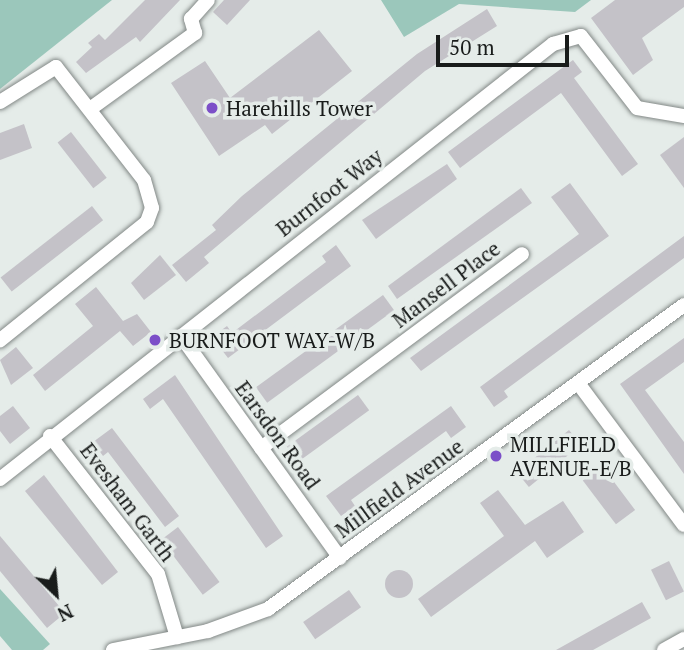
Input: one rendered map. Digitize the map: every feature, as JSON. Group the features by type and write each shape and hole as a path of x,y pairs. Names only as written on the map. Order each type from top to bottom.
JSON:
{"street":[{"path":"90,109 195,33 191,19 208,0"},
{"name":"Burnfoot Way","path":"0,479 50,436 553,44 581,36 637,108 684,116"},
{"path":"0,102 56,66 150,192 147,222 0,340"},
{"name":"Mansell Place","path":"261,448 522,254"},
{"name":"Millfield Avenue","path":"113,650 253,617 340,558 684,305"},
{"name":"Earsdon Road","path":"181,336 340,558"},
{"path":"578,383 684,525"},
{"name":"Evesham Garth","path":"50,436 158,574 177,637"},
{"path":"664,650 684,639"}],"green space":[{"path":"0,0 112,0 0,89"},
{"path":"381,0 591,0 575,12 459,4 404,37"},
{"path":"0,589 50,644 43,650 12,650 0,636"}],"building":[{"path":"145,0 180,0 140,42 136,37 86,73 76,62 92,47 88,43 99,34 105,40"},
{"path":"224,0 250,0 227,25 213,12"},
{"path":"615,0 684,0 684,7 642,38 653,60 633,75 591,18"},
{"path":"487,9 497,26 425,71 204,257 209,263 186,282 172,265 216,230 212,225 242,196 417,54"},
{"path":"319,30 352,71 272,134 265,125 219,156 171,83 205,61 230,98"},
{"path":"573,60 582,72 574,78 638,164 622,176 561,93 460,168 448,152"},
{"path":"24,124 32,148 0,160 0,133"},
{"path":"71,132 107,178 93,188 58,142"},
{"path":"684,137 684,188 660,155"},
{"path":"447,164 457,179 376,239 362,220"},
{"path":"570,183 609,236 421,371 410,358 579,234 551,197"},
{"path":"521,188 532,203 397,299 388,286"},
{"path":"92,206 103,220 12,292 1,277"},
{"path":"684,236 684,258 504,391 508,397 494,407 480,387"},
{"path":"336,245 351,266 228,358 212,337 227,326 232,333 326,262 322,256"},
{"path":"160,255 176,275 144,300 131,283"},
{"path":"96,287 123,321 137,314 151,332 133,346 120,331 45,391 33,375 93,326 75,304"},
{"path":"383,295 394,310 267,403 256,387"},
{"path":"684,338 684,362 645,390 684,442 684,474 620,384"},
{"path":"16,347 33,368 11,385 0,360"},
{"path":"175,375 283,536 266,548 163,399 150,409 143,399"},
{"path":"358,395 369,410 298,462 287,447"},
{"path":"13,406 30,428 10,444 0,431 0,416"},
{"path":"451,406 466,427 451,438 446,431 351,500 355,506 341,516 326,496"},
{"path":"112,428 179,516 165,527 108,452 103,456 93,442"},
{"path":"569,430 581,445 529,487 517,472"},
{"path":"602,466 635,510 616,524 583,480"},
{"path":"44,475 118,572 102,585 25,491"},
{"path":"498,490 525,525 563,501 584,532 547,558 535,541 431,617 418,599 504,536 480,503"},
{"path":"178,527 220,582 203,595 161,540"},
{"path":"0,536 65,613 47,628 0,571"},
{"path":"669,561 684,592 666,600 651,570"},
{"path":"399,570 409,574 413,584 409,594 399,598 389,594 385,584 389,574"},
{"path":"349,590 361,607 315,639 303,622"},
{"path":"642,602 651,618 593,650 556,650"}],"place":[{"name":"Harehills Tower","path":"212,108"},
{"name":"BURNFOOT WAY-W/B","path":"155,340"},
{"name":"MILLFIELD AVENUE-E/B","path":"496,456"}]}
